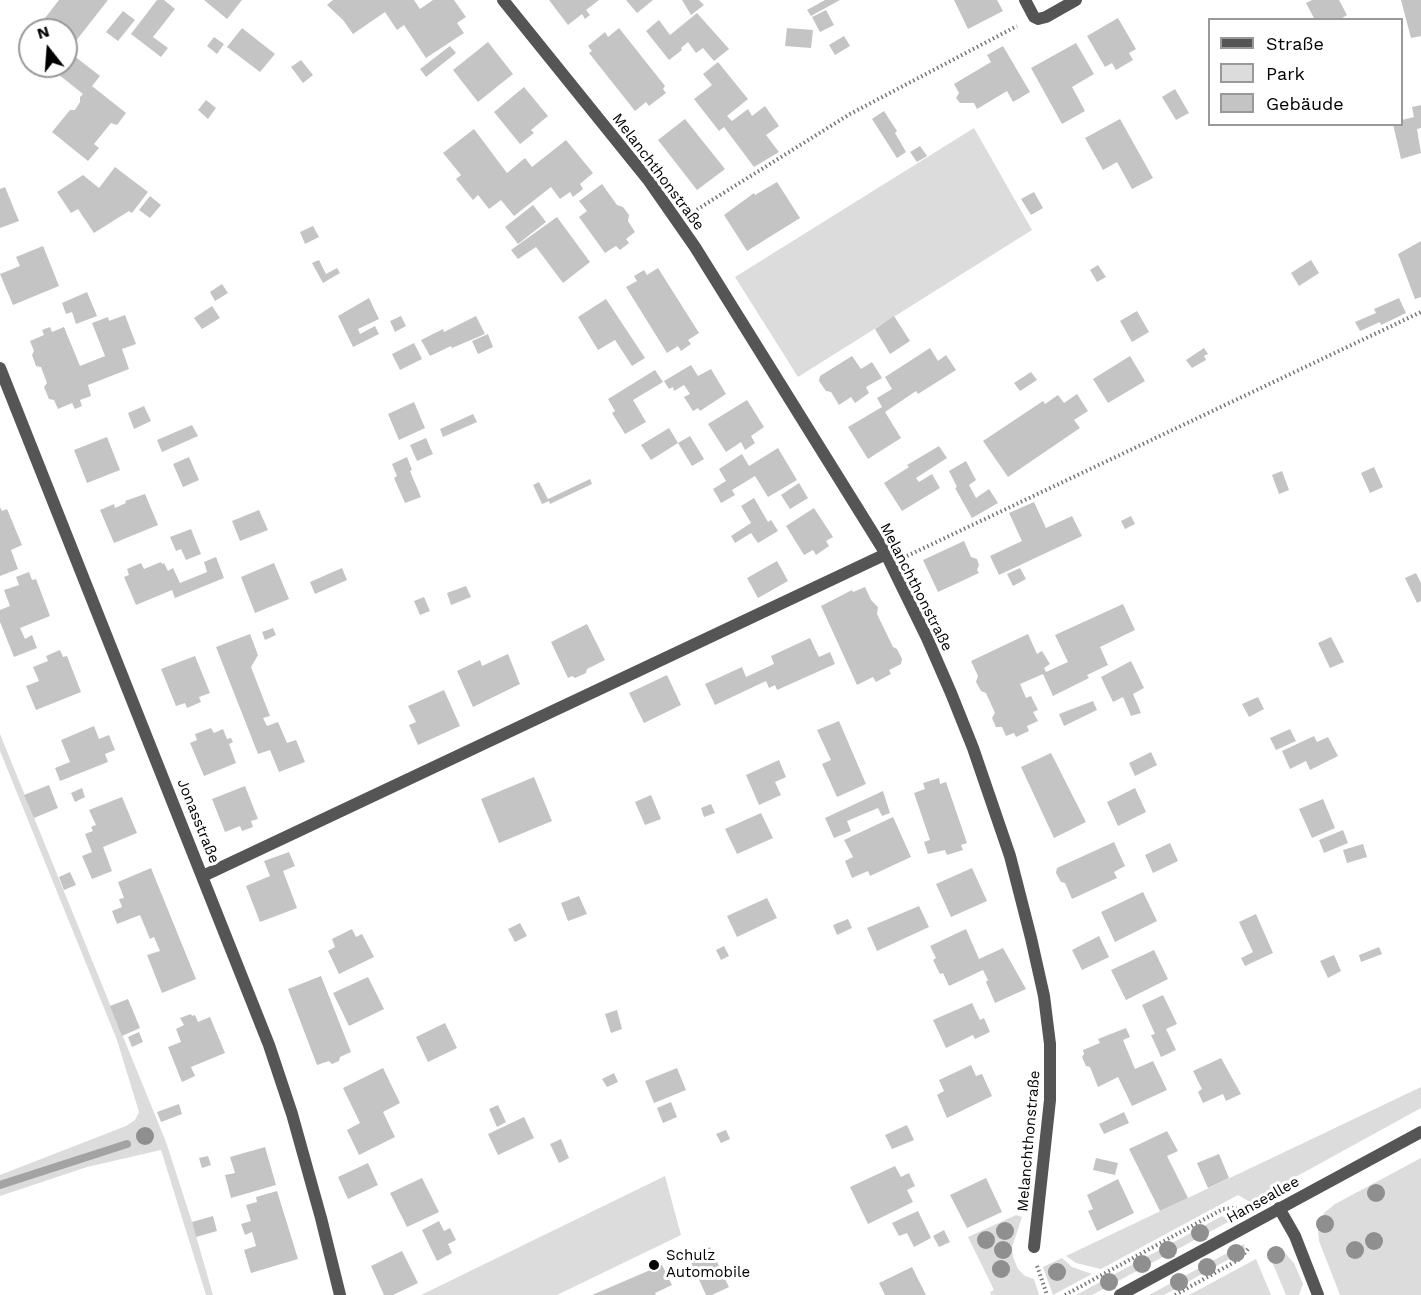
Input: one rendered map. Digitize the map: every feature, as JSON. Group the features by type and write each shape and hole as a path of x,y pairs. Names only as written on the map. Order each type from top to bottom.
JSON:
{"street":[{"name":"Melanchthonstraße","path":"503,0 649,181 677,222 888,559 935,657 974,748 1010,856 1036,961 1050,1044 1050,1100 1034,1247"},
{"path":"1025,0 1034,17 1038,19 1076,0"},
{"name":"Jonasstraße","path":"0,368 269,1045 292,1114 340,1295"},
{"path":"203,876 888,559"},
{"name":"Hanseallee","path":"1120,1295 1421,1132"},
{"path":"1279,1208 1294,1236 1318,1295"}],"path":[{"path":"677,222 850,114 1034,17"},
{"path":"888,559 1421,312"},
{"path":"1065,1295 1223,1209 1245,1208"},
{"path":"1034,1247 1038,1271 1047,1295"}],"green space":[{"path":"974,128 1032,230 798,377 735,277"},
{"path":"0,734 166,1142 213,1295 206,1295 161,1150 87,1167 0,1196 0,1175 126,1126 135,1120 139,1112 117,1040 0,751"},
{"path":"1421,1087 1421,1108 1250,1202 1238,1195 1101,1269 1076,1263 1066,1256"},
{"path":"1421,1158 1421,1295 1340,1295 1319,1241 1318,1229 1324,1213 1335,1204"},
{"path":"665,1176 681,1235 557,1295 421,1295"},
{"path":"1016,1215 1022,1217 1012,1247 1013,1257 1018,1269 1025,1276 1034,1279 1039,1295 991,1295 990,1292 994,1290 968,1237"},
{"path":"1222,1216 1230,1221 1092,1295 1076,1295"},
{"path":"1244,1244 1245,1249 1242,1252 1164,1295 1149,1295"},
{"path":"1276,1247 1294,1263 1303,1284 1299,1295 1286,1295 1268,1252"},
{"path":"1062,1258 1072,1267 1092,1274 1053,1295 1043,1267"},
{"path":"1256,1259 1271,1295 1189,1295"}],"building":[{"path":"59,0 108,0 78,38 78,18 45,18"},
{"path":"157,0 164,0 175,9 153,37 168,48 161,57 131,34"},
{"path":"204,0 242,0 227,19"},
{"path":"333,0 414,0 420,9 433,0 454,0 466,17 457,23 464,33 426,58 404,25 397,30 385,12 353,34 343,20 327,5"},
{"path":"549,0 599,0 586,10 590,15 585,19 582,14 568,25"},
{"path":"626,0 653,0 637,13"},
{"path":"682,0 699,0 704,5 691,15"},
{"path":"825,0 840,0 811,16 807,10"},
{"path":"954,0 997,0 1003,11 968,29"},
{"path":"1312,0 1339,0 1347,15 1342,18 1314,18 1306,3"},
{"path":"1401,0 1421,0 1421,36 1411,38"},
{"path":"826,10 834,25 820,32 812,17"},
{"path":"123,11 135,20 118,41 106,32"},
{"path":"697,13 729,49 714,61 703,48 696,53 688,42 669,60 646,31 659,20 670,35"},
{"path":"1118,18 1136,49 1129,53 1133,60 1116,70 1112,63 1105,67 1087,36"},
{"path":"242,28 275,54 260,72 227,47"},
{"path":"619,28 665,86 663,89 666,93 649,106 646,102 635,111 589,53 592,51 588,46 605,32 608,37"},
{"path":"787,28 813,30 811,48 785,46"},
{"path":"844,36 850,46 835,55 829,45"},
{"path":"214,37 224,44 217,54 207,46"},
{"path":"488,42 513,74 478,102 453,70"},
{"path":"1076,43 1094,74 1072,87 1085,111 1062,124 1031,68"},
{"path":"450,46 456,53 426,77 420,69"},
{"path":"1003,46 1030,92 1013,102 1007,91 977,109 974,103 960,103 956,98 959,93 954,84 991,62 987,55"},
{"path":"78,59 100,76 92,86 126,113 117,125 111,123 94,144 99,148 88,161 52,132 70,110 75,110 83,94 63,78 78,78"},
{"path":"301,60 313,75 303,83 291,67"},
{"path":"718,62 748,99 727,116 732,121 748,109 752,116 765,106 779,126 766,135 779,152 754,167 724,127 719,131 694,99 712,85 703,74"},
{"path":"524,87 548,116 531,130 534,133 520,144 494,112"},
{"path":"1175,89 1189,113 1176,120 1162,97"},
{"path":"206,100 216,108 208,119 198,110"},
{"path":"1421,105 1421,128 1417,129 1421,153 1401,159 1393,126 1403,126 1403,120 1414,117 1412,107"},
{"path":"884,111 897,131 895,133 906,152 897,158 872,119"},
{"path":"685,119 725,169 697,190 658,140"},
{"path":"1120,119 1153,178 1132,189 1117,162 1103,170 1085,138"},
{"path":"474,129 507,173 525,158 532,167 566,140 593,173 580,184 583,189 573,197 570,192 560,199 551,187 514,216 501,200 489,209 478,195 473,200 456,179 461,175 443,153"},
{"path":"920,146 927,156 917,162 910,152"},
{"path":"115,167 148,192 132,213 129,211 94,233 78,209 71,213 57,192 83,175 99,188"},
{"path":"777,182 800,218 747,251 724,215 754,193 755,195"},
{"path":"602,184 617,205 623,207 629,215 628,221 635,232 626,239 629,243 620,250 616,246 605,253 579,217 587,211 579,201"},
{"path":"5,187 19,221 0,228 0,189"},
{"path":"1034,192 1043,208 1031,215 1021,199"},
{"path":"150,196 161,205 150,218 139,210"},
{"path":"533,205 546,222 518,244 505,227"},
{"path":"557,217 590,262 563,283 536,247 518,259 511,250"},
{"path":"313,226 319,237 305,244 300,232"},
{"path":"1421,241 1421,297 1415,299 1398,254"},
{"path":"43,246 59,286 13,305 0,274 20,266 16,257"},
{"path":"319,260 326,274 337,268 340,273 323,283 312,263"},
{"path":"1311,260 1319,273 1299,286 1291,273"},
{"path":"1098,265 1106,277 1097,282 1090,270"},
{"path":"658,268 699,333 688,340 691,344 681,351 678,346 667,353 626,287 637,281 634,276 644,270 647,275"},
{"path":"222,284 228,293 215,301 210,292"},
{"path":"87,292 97,316 76,324 72,312 66,314 62,303"},
{"path":"369,298 379,319 358,329 360,334 375,326 379,334 353,347 338,316"},
{"path":"1399,298 1406,313 1381,325 1380,322 1360,331 1355,322 1376,313 1374,309"},
{"path":"606,299 645,358 632,366 615,340 598,350 578,317"},
{"path":"212,306 220,318 202,329 194,318"},
{"path":"1137,311 1149,332 1132,342 1120,321"},
{"path":"125,315 136,344 122,349 129,369 88,385 91,396 80,400 82,406 75,409 72,403 58,409 54,400 49,399 44,387 47,383 41,367 36,366 30,341 44,335 42,330 50,327 52,332 64,327 80,366 105,356 92,323 108,317 109,321"},
{"path":"401,316 406,326 395,332 390,321"},
{"path":"476,316 485,334 430,356 421,340 443,329 444,332"},
{"path":"894,316 910,341 890,354 875,329"},
{"path":"488,334 493,347 478,354 472,341"},
{"path":"414,343 422,359 400,370 392,354"},
{"path":"930,348 938,361 946,355 956,370 918,394 916,391 885,412 901,438 868,459 848,427 882,407 877,398 892,389 885,377"},
{"path":"1204,348 1208,354 1204,356 1206,360 1192,368 1186,360"},
{"path":"852,356 861,369 872,362 882,378 866,387 869,393 855,403 851,397 839,405 831,392 826,391 819,381 820,376"},
{"path":"1130,356 1145,381 1108,403 1093,379"},
{"path":"691,365 698,376 711,369 726,394 700,411 698,408 693,411 684,397 690,394 684,385 674,391 673,387 669,389 664,381"},
{"path":"655,370 663,382 633,400 646,422 625,434 612,413 615,411 608,399"},
{"path":"1031,372 1037,380 1020,391 1014,383"},
{"path":"1077,394 1088,411 1074,420 1080,428 1008,477 983,441 1043,401 1045,404 1058,395 1064,403"},
{"path":"747,400 764,427 751,436 755,443 745,450 741,442 726,452 708,424"},
{"path":"414,402 425,428 399,440 388,414"},
{"path":"144,406 151,421 134,429 128,413"},
{"path":"473,414 477,422 443,437 440,429"},
{"path":"192,425 198,436 162,452 157,440"},
{"path":"669,428 678,443 651,460 641,445"},
{"path":"690,436 704,459 692,466 678,443"},
{"path":"107,437 120,470 87,483 74,450"},
{"path":"426,438 433,454 417,461 410,445"},
{"path":"939,446 947,458 916,478 919,482 932,474 940,488 902,511 884,483 909,467 907,465"},
{"path":"778,448 797,480 768,497 755,476 732,490 735,495 721,503 713,489 726,481 719,469 742,454 749,466"},
{"path":"189,457 199,480 183,487 173,464"},
{"path":"407,457 421,497 405,503 394,478 397,476 392,464"},
{"path":"966,461 976,480 969,485 976,498 989,489 998,503 972,518 955,488 957,487 949,471"},
{"path":"1374,467 1383,487 1370,493 1361,473"},
{"path":"1282,471 1289,490 1279,494 1272,475"},
{"path":"590,479 592,484 550,504 548,499"},
{"path":"539,482 549,501 542,504 533,485"},
{"path":"799,483 808,498 790,509 781,495"},
{"path":"145,494 158,525 114,543 100,510 114,504 115,508 126,503 125,501"},
{"path":"754,498 768,522 771,520 778,531 758,543 751,533 735,543 731,536 751,523 741,506"},
{"path":"1034,502 1046,528 1072,516 1082,536 999,575 990,556 1022,541 1009,513"},
{"path":"0,507 2,511 7,509 22,545 11,550 18,569 0,576"},
{"path":"814,508 833,537 826,541 829,546 816,555 813,550 804,555 786,526"},
{"path":"259,510 268,530 240,541 232,521"},
{"path":"1131,516 1135,524 1125,529 1121,521"},
{"path":"191,529 201,554 186,560 181,549 176,551 170,537"},
{"path":"964,541 971,557 977,559 979,573 938,592 923,560"},
{"path":"216,557 224,578 175,598 172,590 136,605 124,577 129,575 127,569 141,563 144,569 161,562 168,571 173,568 180,583 207,572 204,562"},
{"path":"777,561 788,581 758,598 747,578"},
{"path":"274,563 289,599 255,613 241,577"},
{"path":"342,568 347,580 315,594 310,582"},
{"path":"1020,568 1026,579 1013,586 1007,574"},
{"path":"29,572 32,580 36,579 50,616 20,628 25,639 32,635 37,648 14,657 0,622 0,610 10,606 4,590 19,585 16,577"},
{"path":"1416,573 1421,583 1421,601 1417,603 1405,578"},
{"path":"466,586 471,597 451,605 447,593"},
{"path":"865,587 871,600 878,607 877,614 893,647 897,649 902,659 901,664 889,670 891,674 876,682 873,677 857,685 821,606 852,590 853,592"},
{"path":"424,597 430,611 420,615 414,601"},
{"path":"1123,604 1135,630 1100,647 1108,665 1087,675 1089,678 1053,696 1043,674 1020,684 1026,698 1031,696 1038,710 1033,712 1038,721 1027,726 1029,731 1016,737 1014,733 1006,736 1002,727 996,727 992,718 995,713 986,693 981,691 976,682 978,676 971,661 1028,634 1037,654 1042,651 1050,664 1044,668 1046,672 1068,662 1055,635"},
{"path":"587,624 605,660 587,669 586,673 575,678 572,676 568,678 551,642"},
{"path":"273,628 276,635 265,640 262,632"},
{"path":"250,634 258,655 251,667 270,716 263,718 267,726 278,722 287,743 296,740 305,762 279,772 270,750 258,754 216,647"},
{"path":"1331,637 1344,662 1330,668 1318,643"},
{"path":"810,638 819,657 830,652 835,664 777,690 775,685 769,688 766,681 715,705 705,684 742,667 746,677 774,664 771,656"},
{"path":"60,650 63,657 67,656 81,692 36,710 26,686 39,681 33,667 48,661 46,656"},
{"path":"508,654 520,684 473,707 457,671 480,660 482,666"},
{"path":"195,656 210,693 199,697 201,702 187,708 185,703 176,706 161,669"},
{"path":"1131,661 1144,688 1133,694 1141,713 1131,716 1123,697 1113,702 1101,677"},
{"path":"667,675 681,705 644,723 629,693"},
{"path":"444,690 460,726 418,745 409,725 416,722 408,706"},
{"path":"1258,697 1264,709 1249,717 1242,704"},
{"path":"1093,701 1097,710 1064,726 1059,714"},
{"path":"839,721 866,784 837,797 822,764 831,760 817,730"},
{"path":"94,726 99,739 109,735 115,750 105,754 108,762 60,781 55,768 70,762 61,740"},
{"path":"211,728 214,733 223,729 227,739 231,738 233,742 229,744 236,763 204,776 190,743 197,740 195,734"},
{"path":"1290,729 1296,741 1276,750 1270,738"},
{"path":"1314,736 1317,742 1328,737 1338,756 1310,770 1306,761 1290,769 1282,751"},
{"path":"1151,752 1157,765 1135,776 1129,763"},
{"path":"1051,753 1086,822 1054,838 1021,767"},
{"path":"779,760 786,777 775,782 781,795 759,805 746,775"},
{"path":"534,777 552,821 499,843 481,799"},
{"path":"939,778 940,784 946,782 967,843 961,845 963,850 947,855 945,850 928,854 924,842 930,840 914,793 925,789 923,783"},
{"path":"49,785 58,808 34,818 24,795"},
{"path":"245,786 258,819 251,821 253,827 242,831 240,826 225,832 212,799"},
{"path":"82,788 85,797 75,802 71,793"},
{"path":"1135,788 1146,812 1118,826 1107,802"},
{"path":"883,791 890,813 882,816 878,808 847,821 851,831 834,838 825,818"},
{"path":"651,795 661,819 645,825 635,802"},
{"path":"122,797 137,833 103,847 112,871 92,879 82,856 92,852 85,834 93,831 91,827 96,825 89,810"},
{"path":"1323,799 1335,828 1312,838 1299,809"},
{"path":"711,804 715,813 704,817 701,808"},
{"path":"761,813 773,838 737,854 725,829"},
{"path":"893,817 911,857 870,876 868,871 852,878 845,861 853,857 844,840"},
{"path":"1343,830 1348,843 1324,853 1319,840"},
{"path":"1114,842 1125,866 1114,872 1117,878 1072,899 1065,883 1061,882 1056,873 1057,868"},
{"path":"1170,843 1178,861 1153,873 1145,855"},
{"path":"1363,844 1367,857 1347,863 1343,850"},
{"path":"289,852 295,866 283,871 297,908 260,922 246,886 270,876 264,861"},
{"path":"151,868 196,979 162,993 147,955 160,951 154,937 150,939 140,915 117,924 112,911 122,907 119,899 124,898 118,882"},
{"path":"972,868 987,901 951,917 936,884"},
{"path":"70,872 76,885 64,890 59,877"},
{"path":"1143,892 1157,921 1115,942 1101,912"},
{"path":"579,896 587,914 568,921 561,903"},
{"path":"767,898 777,918 737,937 727,916"},
{"path":"919,906 929,927 877,951 867,928"},
{"path":"1256,914 1273,953 1245,966 1241,958 1253,952 1239,922"},
{"path":"848,919 852,928 837,935 833,925"},
{"path":"520,923 527,936 515,942 508,929"},
{"path":"352,929 356,937 362,934 374,957 339,974 328,951 335,947 332,939"},
{"path":"966,929 979,959 1003,948 1026,989 995,1003 983,970 949,986 933,960 936,958 930,946"},
{"path":"1099,936 1109,957 1082,970 1072,950"},
{"path":"724,946 729,956 721,960 716,950"},
{"path":"1379,947 1382,954 1361,962 1359,955"},
{"path":"1154,950 1168,979 1126,1000 1111,970"},
{"path":"1334,955 1341,971 1328,978 1320,961"},
{"path":"321,976 351,1052 332,1064 329,1061 317,1065 288,989"},
{"path":"368,977 384,1009 349,1026 333,993"},
{"path":"1163,995 1177,1024 1166,1029 1176,1050 1161,1057 1151,1035 1155,1034 1142,1005"},
{"path":"128,999 140,1028 122,1036 110,1006"},
{"path":"972,1003 980,1020 984,1018 990,1032 975,1039 973,1035 946,1048 933,1020"},
{"path":"617,1010 622,1029 611,1033 605,1014"},
{"path":"195,1015 198,1022 210,1017 225,1053 191,1067 195,1076 182,1082 168,1047 181,1042 176,1029 184,1025 180,1018"},
{"path":"445,1023 457,1048 428,1062 416,1037"},
{"path":"1126,1028 1130,1037 1123,1040 1135,1069 1153,1061 1167,1090 1132,1106 1118,1077 1098,1087 1090,1067 1086,1066 1082,1057 1083,1050 1100,1043 1098,1039"},
{"path":"139,1032 143,1042 132,1047 128,1037"},
{"path":"1221,1058 1241,1094 1226,1101 1223,1094 1203,1103 1198,1092 1202,1089 1193,1071"},
{"path":"971,1065 976,1076 982,1074 992,1096 947,1118 937,1095 944,1091 939,1080"},
{"path":"383,1068 400,1103 383,1112 395,1137 359,1155 347,1130 360,1123 343,1088"},
{"path":"677,1068 686,1090 654,1103 645,1081"},
{"path":"614,1073 618,1082 607,1087 602,1079"},
{"path":"671,1102 677,1117 663,1123 657,1108"},
{"path":"179,1104 182,1114 161,1122 157,1112"},
{"path":"498,1105 506,1122 497,1127 489,1109"},
{"path":"1124,1112 1129,1123 1104,1134 1099,1124"},
{"path":"524,1117 534,1138 498,1155 488,1134"},
{"path":"907,1125 914,1140 892,1149 885,1135"},
{"path":"726,1130 730,1139 721,1143 716,1134"},
{"path":"1167,1131 1178,1151 1167,1156 1188,1198 1160,1211 1129,1149"},
{"path":"561,1139 569,1158 559,1163 550,1144"},
{"path":"265,1147 276,1185 231,1198 225,1175 235,1173 230,1157"},
{"path":"1219,1154 1229,1178 1208,1188 1197,1163"},
{"path":"208,1156 211,1165 202,1168 199,1158"},
{"path":"1096,1158 1118,1163 1115,1175 1093,1170"},
{"path":"368,1163 378,1185 348,1199 338,1177"},
{"path":"895,1166 901,1177 909,1173 915,1186 907,1190 913,1202 868,1224 850,1187"},
{"path":"422,1178 439,1212 407,1227 390,1193"},
{"path":"986,1178 1002,1212 967,1228 950,1195"},
{"path":"1118,1179 1134,1213 1097,1231 1088,1211 1093,1209 1087,1195"},
{"path":"277,1191 298,1259 251,1273 244,1250 256,1246 252,1232 245,1235 241,1224 251,1221 246,1205 257,1202 256,1197"},
{"path":"918,1211 931,1238 914,1247 907,1233 899,1236 892,1223"},
{"path":"213,1216 217,1231 196,1237 192,1222"},
{"path":"439,1221 444,1231 450,1228 456,1240 448,1244 452,1253 437,1261 422,1230"},
{"path":"944,1230 950,1242 939,1247 933,1236"},
{"path":"710,1247 729,1287 712,1295 706,1295 689,1258"},
{"path":"402,1251 418,1283 393,1295 384,1295 371,1266"},
{"path":"662,1265 672,1285 655,1293 656,1295 592,1295"},
{"path":"912,1267 926,1295 885,1295 879,1283"}],"waterway":[{"path":"0,1185 127,1144"}],"place":[{"name":"Schulz Automobile","path":"654,1265"}]}
